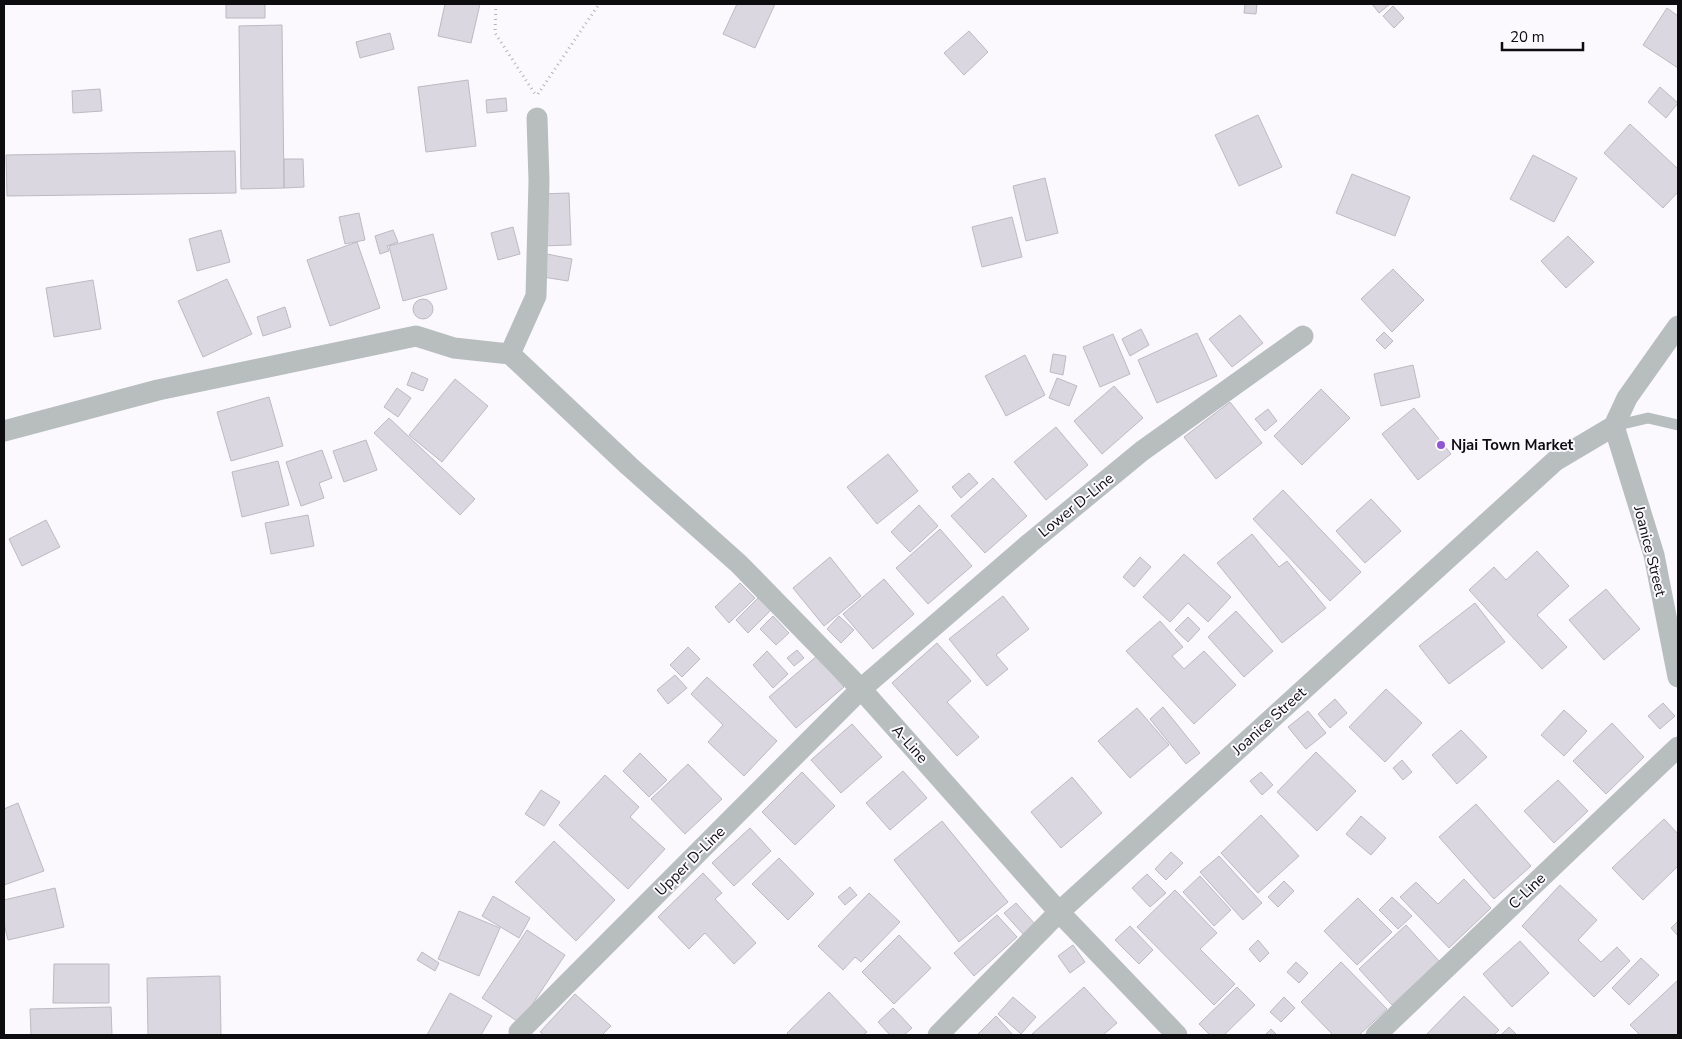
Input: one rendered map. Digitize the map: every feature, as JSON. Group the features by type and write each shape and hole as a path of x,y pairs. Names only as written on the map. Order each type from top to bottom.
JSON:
{"street":[{"path":"4,431 158,390 416,336 454,348 510,354 536,296 539,181 537,118"},
{"path":"1614,426 1627,398 1678,326"},
{"name":"Lower D-Line","path":"861,689 1030,543 1142,450 1303,336"},
{"name":"A-Line","path":"510,354 629,466 739,564 861,689 1059,912 1176,1035"},
{"name":"Joanice Street","path":"938,1035 1059,912 1555,461 1614,426 1654,555 1678,677"},
{"name":"Upper D-Line","path":"518,1032 861,689"},
{"name":"C-Line","path":"1376,1035 1678,746"}],"lane":[{"path":"1614,426 1648,418 1678,425"}],"path":[{"path":"496,4 495,32 536,96 599,4"}],"building":[{"path":"226,4 265,4 265,18 226,18"},
{"path":"445,4 480,4 471,43 438,36"},
{"path":"737,4 775,4 755,48 723,34"},
{"path":"1245,4 1257,4 1256,14 1244,13"},
{"path":"1372,4 1390,4 1379,13"},
{"path":"1393,6 1404,18 1394,28 1383,16"},
{"path":"1667,8 1678,16 1678,68 1643,45"},
{"path":"282,25 284,188 241,189 239,26"},
{"path":"969,31 988,52 964,75 944,53"},
{"path":"390,33 394,49 360,58 356,42"},
{"path":"468,80 476,146 426,152 418,87"},
{"path":"1660,87 1678,103 1666,118 1648,102"},
{"path":"100,89 102,111 73,113 72,91"},
{"path":"506,98 507,111 487,113 486,100"},
{"path":"1258,115 1282,167 1239,186 1215,135"},
{"path":"1630,124 1678,169 1678,192 1663,208 1604,153"},
{"path":"235,151 236,193 7,196 6,155"},
{"path":"1533,155 1577,178 1554,222 1510,199"},
{"path":"284,159 303,159 304,187 284,188"},
{"path":"1352,174 1410,197 1395,236 1336,213"},
{"path":"1045,178 1058,233 1026,241 1013,186"},
{"path":"569,193 571,245 541,246 540,194"},
{"path":"359,213 365,240 345,244 339,217"},
{"path":"1012,217 1022,257 982,267 972,227"},
{"path":"513,227 520,254 498,260 491,233"},
{"path":"221,230 230,262 197,271 189,239"},
{"path":"393,230 398,242 387,246 389,251 380,254 375,236"},
{"path":"433,234 447,289 403,301 389,246"},
{"path":"1568,236 1594,262 1566,288 1541,261"},
{"path":"357,242 380,308 330,326 307,260"},
{"path":"547,254 572,259 568,281 543,277"},
{"path":"1393,269 1424,300 1392,332 1361,299"},
{"path":"227,279 252,334 203,357 178,301"},
{"path":"93,280 101,329 54,337 46,288"},
{"path":"423,299 430,302 433,309 430,316 423,319 416,316 413,309 416,302"},
{"path":"285,307 291,327 263,336 257,317"},
{"path":"1240,315 1263,343 1232,367 1209,339"},
{"path":"1141,329 1149,345 1130,356 1122,339"},
{"path":"1384,332 1393,341 1385,349 1376,340"},
{"path":"1197,333 1217,376 1157,403 1138,360"},
{"path":"1113,334 1130,374 1100,387 1083,347"},
{"path":"1053,354 1066,356 1063,375 1050,372"},
{"path":"1025,355 1045,395 1006,416 985,376"},
{"path":"1413,365 1420,397 1381,406 1374,374"},
{"path":"412,372 428,379 423,391 407,385"},
{"path":"1057,378 1077,386 1069,406 1049,398"},
{"path":"455,379 488,406 442,462 409,435"},
{"path":"1114,386 1143,418 1102,454 1074,421"},
{"path":"397,388 411,398 398,417 384,407"},
{"path":"1321,389 1350,418 1302,465 1274,436"},
{"path":"269,397 283,446 231,461 217,412"},
{"path":"1230,402 1262,443 1216,479 1184,437"},
{"path":"1414,408 1451,454 1418,480 1382,434"},
{"path":"1268,409 1277,421 1265,431 1255,419"},
{"path":"389,418 475,499 460,515 374,433"},
{"path":"1056,427 1088,465 1046,500 1014,462"},
{"path":"366,440 377,470 344,482 333,451"},
{"path":"322,450 332,478 319,483 324,498 301,506 286,462"},
{"path":"888,454 918,491 877,524 847,487"},
{"path":"278,461 289,505 242,517 232,472"},
{"path":"969,473 978,483 961,498 952,487"},
{"path":"993,478 1027,516 985,553 951,516"},
{"path":"1283,490 1361,572 1330,601 1253,519"},
{"path":"1371,499 1401,531 1365,563 1336,531"},
{"path":"919,505 938,526 910,552 891,532"},
{"path":"308,515 314,546 271,554 265,523"},
{"path":"46,520 60,547 22,566 9,539"},
{"path":"940,529 972,566 928,604 896,568"},
{"path":"1252,534 1279,567 1287,561 1326,608 1282,643 1217,563"},
{"path":"1537,551 1569,586 1537,615 1567,647 1542,669 1469,590 1494,567 1506,580"},
{"path":"1184,554 1231,597 1208,622 1188,603 1170,622 1143,597"},
{"path":"830,557 861,596 824,626 793,588"},
{"path":"1140,557 1151,567 1134,587 1123,577"},
{"path":"884,579 914,614 873,649 843,614"},
{"path":"740,583 755,598 729,623 715,607"},
{"path":"1606,589 1640,629 1604,660 1569,620"},
{"path":"1003,596 1029,629 996,655 1008,669 987,686 949,639"},
{"path":"759,597 771,610 748,633 736,620"},
{"path":"1475,603 1505,642 1449,684 1419,646"},
{"path":"1236,611 1273,651 1244,677 1208,637"},
{"path":"773,616 789,633 776,645 760,629"},
{"path":"839,616 854,630 841,643 827,629"},
{"path":"1188,617 1200,629 1188,642 1175,630"},
{"path":"1160,621 1183,647 1172,656 1184,669 1204,651 1236,685 1194,724 1126,651"},
{"path":"937,643 971,681 947,702 979,737 957,756 892,683"},
{"path":"688,647 700,659 682,677 670,665"},
{"path":"797,650 804,658 794,666 787,658"},
{"path":"767,651 788,674 773,688 753,665"},
{"path":"817,656 844,687 796,728 769,697"},
{"path":"675,675 687,688 668,704 657,690"},
{"path":"707,677 777,741 744,776 708,742 723,725 691,694"},
{"path":"1386,689 1422,723 1385,762 1349,727"},
{"path":"1335,699 1347,713 1330,728 1318,714"},
{"path":"1663,703 1675,716 1660,729 1648,716"},
{"path":"1163,707 1200,753 1186,764 1150,719"},
{"path":"1137,708 1169,745 1130,778 1098,741"},
{"path":"1564,710 1587,731 1564,756 1541,735"},
{"path":"1308,711 1326,733 1306,749 1288,727"},
{"path":"1612,723 1644,757 1606,794 1573,761"},
{"path":"852,724 882,757 841,793 811,760"},
{"path":"1461,730 1487,757 1457,784 1432,755"},
{"path":"1316,752 1356,791 1317,831 1277,792"},
{"path":"640,753 667,780 649,797 623,771"},
{"path":"1402,760 1412,772 1403,780 1393,768"},
{"path":"688,764 722,799 685,834 651,799"},
{"path":"903,771 927,798 890,830 866,803"},
{"path":"802,772 835,806 795,845 762,812"},
{"path":"1261,772 1273,785 1262,795 1250,781"},
{"path":"605,775 639,807 630,817 665,849 628,889 559,825"},
{"path":"1072,777 1102,813 1061,848 1031,812"},
{"path":"1558,780 1588,811 1554,843 1524,811"},
{"path":"541,790 560,802 544,826 525,814"},
{"path":"18,803 44,871 4,885 4,809"},
{"path":"1476,804 1531,866 1494,899 1439,837"},
{"path":"1261,815 1299,856 1258,893 1221,853"},
{"path":"1361,816 1386,838 1371,855 1346,834"},
{"path":"1664,819 1678,834 1678,866 1643,900 1612,868"},
{"path":"942,821 1008,902 959,942 894,860"},
{"path":"750,828 771,851 734,886 712,863"},
{"path":"554,841 615,900 576,941 515,882"},
{"path":"1171,852 1183,863 1166,880 1155,869"},
{"path":"1219,856 1262,903 1243,920 1200,872"},
{"path":"779,858 814,894 788,920 752,884"},
{"path":"703,873 722,893 715,899 756,943 734,964 705,933 689,949 658,917"},
{"path":"1147,874 1166,893 1150,907 1132,888"},
{"path":"1200,876 1231,910 1214,926 1183,892"},
{"path":"1464,879 1491,908 1449,948 1400,897 1416,882 1438,904"},
{"path":"1284,881 1294,891 1278,907 1268,897"},
{"path":"1560,885 1597,920 1578,940 1601,962 1617,947 1630,961 1594,997 1522,926"},
{"path":"850,887 857,895 845,905 838,897"},
{"path":"55,888 64,927 8,940 4,924 4,900"},
{"path":"1175,890 1217,933 1200,949 1235,984 1214,1005 1137,927"},
{"path":"869,893 900,922 861,962 855,957 843,970 818,946"},
{"path":"493,896 530,918 519,938 482,916"},
{"path":"1392,897 1412,916 1398,929 1379,910"},
{"path":"1358,898 1392,932 1357,965 1324,931"},
{"path":"1016,903 1035,924 1023,934 1004,913"},
{"path":"459,911 500,928 479,976 438,959"},
{"path":"997,915 1017,937 974,976 954,953"},
{"path":"1678,921 1678,936 1671,928"},
{"path":"1406,925 1439,961 1392,1005 1359,969"},
{"path":"1130,926 1153,950 1139,964 1115,940"},
{"path":"527,930 565,955 520,1023 482,998"},
{"path":"899,935 931,968 894,1004 862,972"},
{"path":"1258,940 1269,953 1260,962 1249,949"},
{"path":"1520,941 1549,973 1512,1007 1483,974"},
{"path":"1073,945 1085,962 1070,973 1058,956"},
{"path":"422,952 439,963 435,971 417,960"},
{"path":"1641,958 1659,975 1629,1005 1612,988"},
{"path":"1296,962 1308,973 1299,983 1287,972"},
{"path":"1341,962 1387,1009 1359,1035 1333,1035 1301,1002"},
{"path":"54,964 109,964 109,1003 53,1003"},
{"path":"220,976 221,1035 148,1035 147,978"},
{"path":"1678,980 1678,1035 1640,1035 1630,1025"},
{"path":"1084,987 1117,1023 1103,1035 1031,1035"},
{"path":"1237,987 1255,1005 1224,1035 1210,1035 1199,1024"},
{"path":"829,992 867,1032 863,1035 789,1035 787,1033"},
{"path":"450,993 492,1016 481,1035 427,1035"},
{"path":"575,994 611,1026 602,1035 544,1035 540,1032"},
{"path":"1464,996 1499,1030 1494,1035 1426,1035"},
{"path":"1013,997 1036,1017 1021,1034 998,1014"},
{"path":"1284,997 1295,1008 1281,1022 1270,1012"},
{"path":"111,1007 112,1035 31,1035 30,1009"},
{"path":"893,1008 912,1028 904,1035 890,1035 878,1022"},
{"path":"996,1016 1013,1035 979,1035 978,1034"},
{"path":"1509,1027 1517,1035 1501,1035"},
{"path":"1271,1029 1277,1035 1265,1035"}],"place":[{"name":"Njai Town Market","path":"1441,445"}]}
